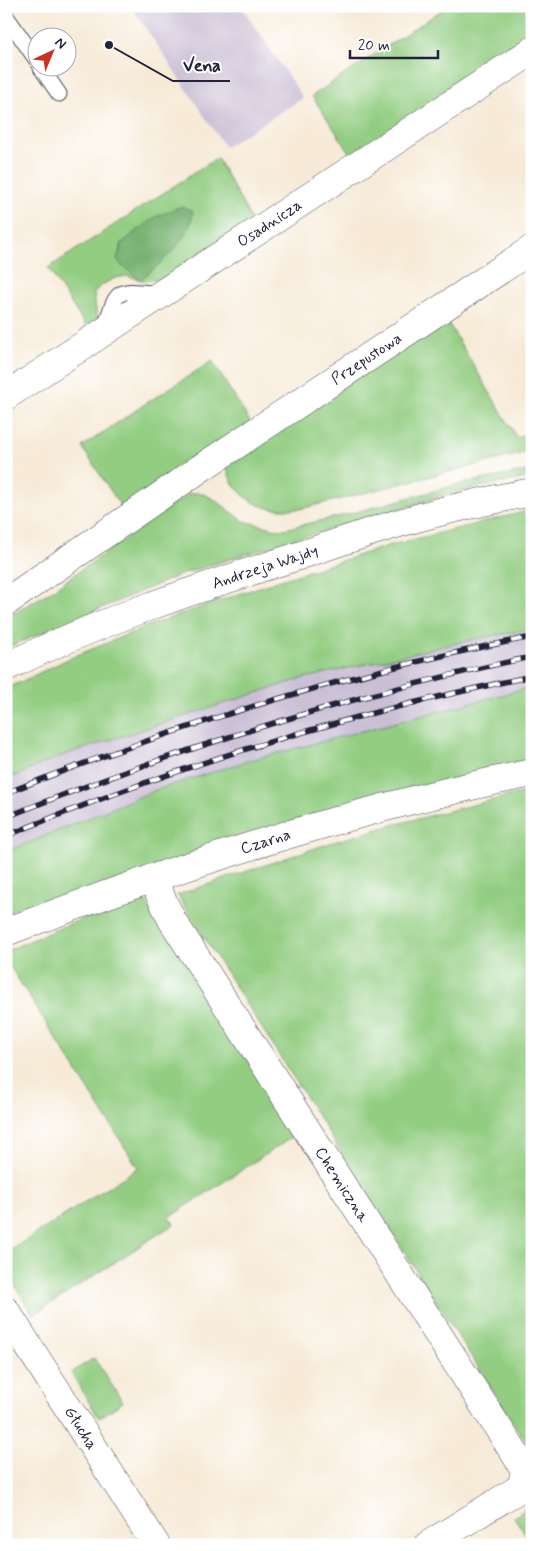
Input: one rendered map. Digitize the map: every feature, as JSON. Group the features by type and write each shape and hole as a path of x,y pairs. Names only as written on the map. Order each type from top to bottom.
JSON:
{"street":[{"name":"Osadnicza","path":"6,396 532,51"},
{"name":"Przepustowa","path":"6,602 201,468 532,249"},
{"name":"Andrzeja Wajdy","path":"6,667 130,614 225,579 410,520 473,504 532,492"},
{"name":"Czarna","path":"6,932 152,878 344,817 532,773"},
{"name":"Chemiczna","path":"152,878 172,920 524,1468 523,1483 517,1490 428,1545"},
{"name":"Głucha","path":"6,1311 156,1545"}],"lane":[{"path":"6,16 28,48"},
{"path":"48,78 59,94"}],"shaded area":[{"path":"131,6 241,6 303,98 225,147"},
{"path":"532,629 532,687 251,760 156,790 6,852 6,780 61,756 300,679 475,639"}],"green space":[{"path":"448,6 532,6 532,42 354,159 312,96"},
{"path":"217,158 251,219 166,279 144,281 127,276 115,278 100,286 94,293 98,325 89,331 48,268"},
{"path":"182,206 193,212 186,232 173,250 140,280 122,266 117,259 122,243 155,217"},
{"path":"444,316 517,438 532,430 532,451 300,509 275,509 261,506 248,499 237,489 227,470 227,463"},
{"path":"212,361 254,428 125,513 82,447"},
{"path":"532,470 532,477 460,491 185,573 6,648 6,618 51,591 190,493 201,493 214,499 244,521 280,530 345,515 456,485"},
{"path":"532,510 532,629 475,639 300,679 61,756 6,780 6,689 68,659 150,625 265,585 391,545"},
{"path":"532,687 532,760 6,919 6,852 156,790 251,760"},
{"path":"524,792 532,804 532,1452 177,895 330,843"},
{"path":"131,900 147,903 160,916 295,1135 170,1217 174,1224 33,1315 6,1271 6,1253 138,1168 6,960 6,951"},
{"path":"94,1358 123,1402 99,1418 71,1373"},
{"path":"532,1501 532,1544 514,1517"}],"railway":[{"path":"6,793 135,745 265,703 398,666 532,637"},
{"path":"6,817 149,764 293,717 426,681 532,657"},
{"path":"6,836 128,789 252,747 385,710 532,676"}],"place":[{"name":"Vena","path":"109,45"}]}
